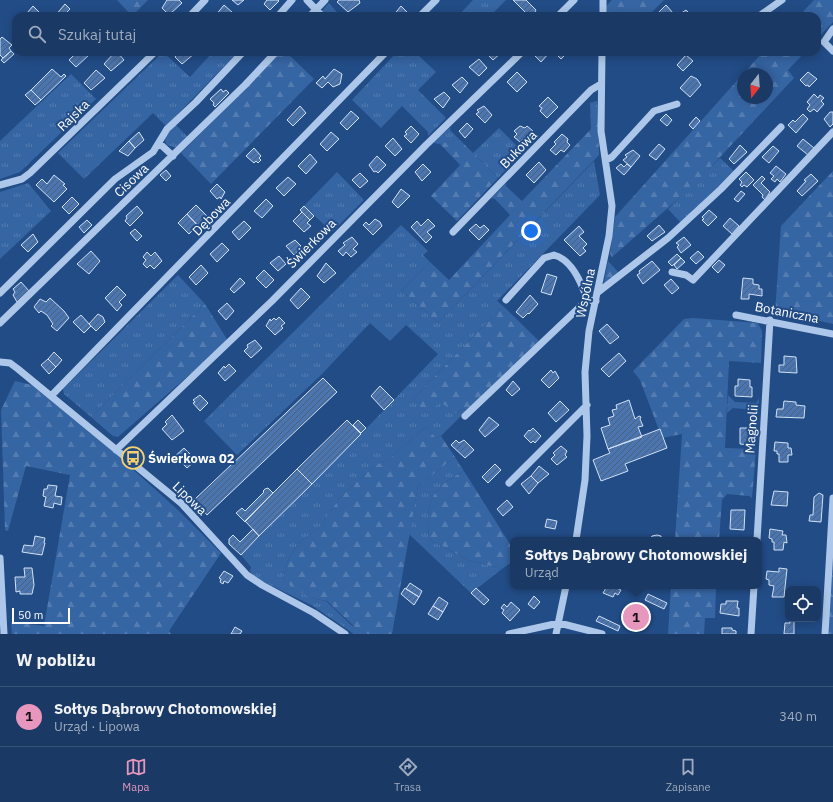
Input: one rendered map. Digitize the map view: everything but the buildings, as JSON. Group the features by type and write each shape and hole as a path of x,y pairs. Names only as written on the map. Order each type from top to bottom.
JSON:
{"street":[{"path":"194,12 205,0"},
{"path":"282,12 292,0"},
{"path":"307,0 319,12"},
{"path":"313,12 324,0"},
{"path":"424,12 436,0"},
{"path":"562,12 574,0"},
{"path":"603,0 603,12"},
{"path":"765,12 782,0"},
{"path":"833,29 824,42 833,51"},
{"name":"Rajska","path":"0,186 26,177 151,56"},
{"path":"0,292 115,179 153,152 166,129 196,102 239,56"},
{"name":"Cisowa","path":"0,323 173,156 272,56"},
{"name":"Dębowa","path":"51,396 382,56"},
{"name":"Świerkowa","path":"116,450 272,301 442,128 518,56"},
{"name":"Wspólna","path":"576,537 585,480 587,406 585,372 589,331 609,236 612,206 601,131 602,56"},
{"name":"Bukowa","path":"453,232 591,90 601,84"},
{"path":"606,160 612,157 654,111 677,104"},
{"path":"597,293 668,238 722,189 781,127"},
{"path":"672,272 686,275 693,280 833,132"},
{"path":"159,143 173,156"},
{"path":"506,300 544,258 554,254 573,269 587,300"},
{"path":"465,416 587,300 596,301"},
{"name":"Botaniczna","path":"736,315 770,320 833,334"},
{"name":"Magnolii","path":"757,537 770,320"},
{"name":"Lipowa","path":"0,362 10,363 181,503 247,575 262,585 314,612 345,634"},
{"path":"509,482 587,406"},
{"path":"825,634 833,498"},
{"path":"0,558 4,634"},
{"path":"556,634 565,589"},
{"path":"751,634 754,589"},
{"path":"510,634 559,622 602,634"}],"green space":[{"path":"117,0 148,0 136,12 128,12"},
{"path":"473,0 506,0 494,12 462,12"},
{"path":"612,0 664,0 652,12 606,12 606,6"},
{"path":"814,0 833,0 833,22 821,35 821,12 803,12"},
{"path":"329,3 337,12 321,12"},
{"path":"159,56 167,56 190,77 209,56 234,56 166,126 153,113 84,179 58,153"},
{"path":"277,56 290,56 314,79 211,184 181,153"},
{"path":"393,56 419,56 436,72 418,90 446,118 428,136 428,132 402,106 381,128 352,100"},
{"path":"759,56 801,56 788,70 794,78 773,100 773,68 748,68"},
{"path":"71,74 96,99 20,172 0,179 0,141"},
{"path":"737,81 737,104 770,104 693,186 612,257 610,254 615,217"},
{"path":"597,101 599,155 438,323 402,290 430,262 449,280 510,215 495,199 491,198 506,183 506,186 522,201 591,129 590,103"},
{"path":"176,125 188,137 177,148 167,145 165,142 167,134"},
{"path":"451,127 450,130 459,139 440,144 434,143 433,141"},
{"path":"499,128 523,152 498,178 473,153"},
{"path":"459,139 498,178 457,221 431,196 460,165 440,144"},
{"path":"720,158 736,173 682,224 668,209"},
{"path":"594,161 600,195 497,301 503,306 412,400 440,402 457,413 462,409 467,410 441,436 436,438 426,427 389,459 378,464 364,475 339,499 318,529 298,543 287,562 283,579 311,598 326,601 351,625 367,634 354,634 313,606 254,577 250,571 251,567 241,555 438,354 406,325 390,341 370,323 321,375 237,455 204,421 401,225 428,251 423,255 430,262 402,290 438,323"},
{"path":"833,171 833,324 816,320 816,324 775,313 781,226"},
{"path":"337,172 364,200 332,232 304,206"},
{"path":"28,183 51,211 0,259 0,192"},
{"path":"608,261 619,273 603,287"},
{"path":"178,275 205,304 91,417 64,394 63,389"},
{"path":"205,304 228,341 118,437 113,436 91,417"},
{"path":"503,306 539,341 467,410 462,409 456,413 440,402 428,413 412,400"},
{"path":"693,318 758,323 762,331 761,363 729,361 725,448 756,449 752,498 749,496 727,494 722,500 719,537 675,537 682,434 662,438 640,380 633,371 684,319"},
{"path":"15,381 32,385 108,447 179,511 221,553 169,631 171,634 12,634 11,622 44,626 70,475 26,466 8,531 5,530 1,410"},
{"path":"728,395 735,402 756,403 759,398 758,413 755,410 733,408 727,413"},
{"path":"426,427 436,438 441,436 455,457 418,486 392,634 367,634 358,630 327,601 311,598 283,579 287,562 298,543 318,529 339,499 364,475 378,464 389,459"},
{"path":"455,457 464,471 437,490 428,515 429,539 468,560 502,569 471,593 409,534 418,486"},
{"path":"464,471 510,544 510,563 502,569 468,560 429,539 428,515 433,498 437,490"},
{"path":"833,537 833,634 827,634"},
{"path":"671,589 716,589 715,618 705,618 704,634 668,634"}],"place":[{"name":"Świerkowa 02","path":"133,458"},
{"name":"Sołtys Dąbrowy Chotomowskiej","path":"636,617"}]}
